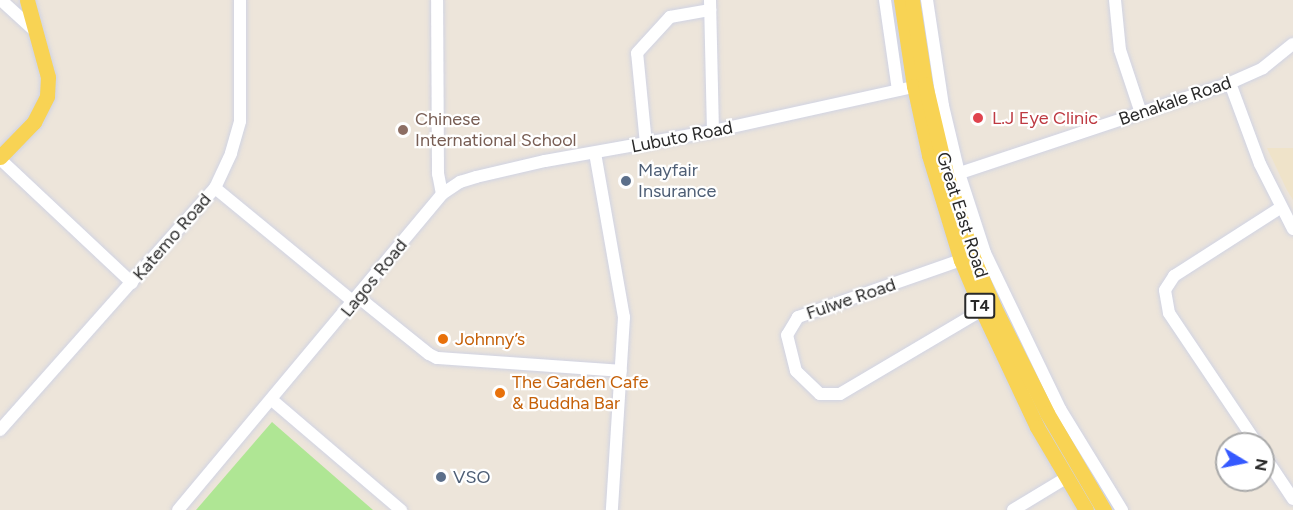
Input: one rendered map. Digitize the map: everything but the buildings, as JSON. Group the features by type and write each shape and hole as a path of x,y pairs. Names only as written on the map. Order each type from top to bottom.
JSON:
{"main road":[{"path":"0,158 34,122 47,96 48,77 27,0"},
{"name":"Great East Road","path":"900,0 919,85 953,175 974,260 994,307 1047,413 1104,510"},
{"name":"Great East Road","path":"912,0 919,85 929,155 961,260 1037,427 1086,510"}],"street":[{"path":"1,0 36,32"},
{"name":"Katemo Road","path":"0,430 215,188 231,153 240,121 240,0"},
{"path":"437,0 438,174 442,194"},
{"path":"885,0 898,90"},
{"path":"927,0 935,70 953,175 985,253 1025,340 1060,409 1122,510"},
{"path":"1115,0 1120,50 1141,113"},
{"path":"646,144 637,53 670,17 710,5 713,131"},
{"name":"Benakale Road","path":"953,175 1230,83 1263,68 1293,44"},
{"path":"1230,83 1260,164 1280,208 1293,229"},
{"name":"Lubuto Road","path":"442,194 455,185 476,177 713,131 919,85"},
{"path":"595,153 623,306 612,510"},
{"path":"0,158 132,283"},
{"path":"215,188 356,300 437,358 621,371"},
{"name":"Lagos Road","path":"178,510 356,300 442,194"},
{"path":"1249,432 1169,313 1166,290 1174,276 1280,208"},
{"name":"Fulwe Road","path":"961,260 798,317 787,335 796,371 820,394 840,394 982,310"},
{"path":"272,400 401,510"},
{"path":"1275,472 1293,499"},
{"path":"1013,510 1066,478"}],"shaded area":[{"path":"1267,148 1293,148 1293,200 1287,190"}],"green space":[{"path":"272,422 373,510 196,510"}],"place":[{"name":"L.J Eye Clinic","path":"978,118"},
{"name":"Chinese International School","path":"403,130"},
{"name":"Mayfair Insurance","path":"626,181"},
{"name":"Johnny’s","path":"443,339"},
{"name":"The Garden Cafe & Buddha Bar","path":"500,393"},
{"name":"VSO","path":"441,477"}]}
